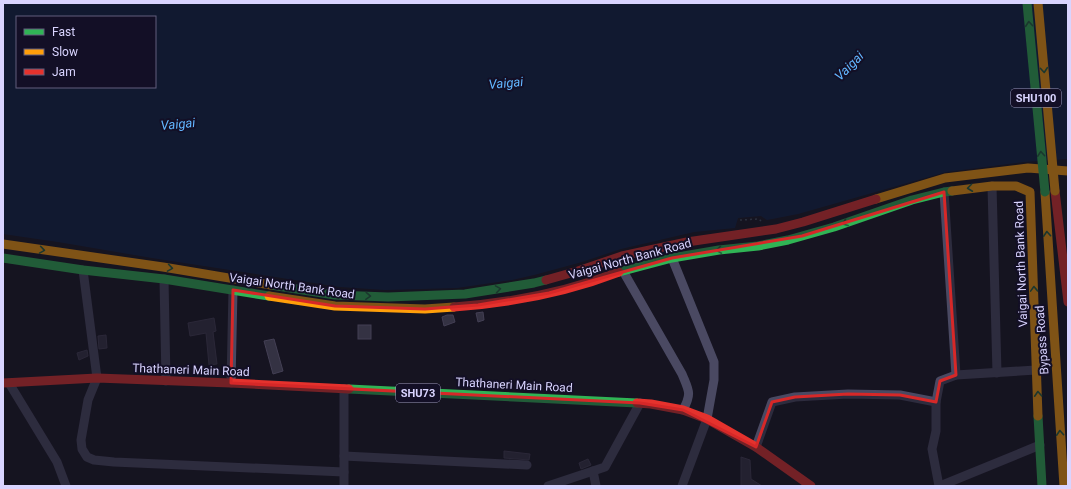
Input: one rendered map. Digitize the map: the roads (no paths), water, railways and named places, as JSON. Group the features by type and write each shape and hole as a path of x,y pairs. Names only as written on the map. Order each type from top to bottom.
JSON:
{"main road":[{"name":"Bypass Road","path":"1027,3 1045,192 1053,447 1064,486"},
{"name":"SHU100","path":"1038,3 1068,302"},
{"name":"Vaigai North Bank Road","path":"3,244 91,258 163,267 335,295 388,297 464,294 534,283 578,271 622,256 687,242 776,229 945,178 1028,168 1068,171"},
{"name":"Vaigai North Bank Road","path":"3,258 83,270 164,279 335,306 425,309 478,305 549,293 593,282 623,271 672,258 719,250 758,246 795,238 834,227 912,200 944,192 992,186 1016,186 1030,192 1036,370 1053,447"},
{"name":"Thathaneri Main Road","path":"6,383 97,378 640,403 683,410 706,419 756,447 811,486"},
{"path":"1042,486 1053,447"}],"street":[{"path":"992,186 997,372"},
{"path":"944,192 956,375"},
{"path":"672,258 714,362 714,380 706,419 682,486"},
{"path":"83,270 97,378 88,400 81,440 82,449 87,457 94,460 114,462 344,472"},
{"path":"623,271 682,374 688,388 689,399 683,410"},
{"path":"164,279 166,381"},
{"path":"231,383 233,290"},
{"path":"1036,370 956,375 940,381 936,402 936,431 932,449 940,486 1053,447"},
{"path":"6,383 57,462 66,486"},
{"path":"344,389 344,486"},
{"path":"756,447 772,402 795,397 848,394 900,394 936,402"},
{"path":"553,485 605,467 640,403"},
{"path":"344,456 527,465"},
{"path":"593,471 596,486"}],"water":[{"name":"Vaigai","path":"3,3 1068,3 1068,159 1024,162 946,172 798,214 767,220 761,216 738,218 735,228 694,232 621,249 582,262 534,275 512,280 457,288 385,290 340,287 3,234"}]}
